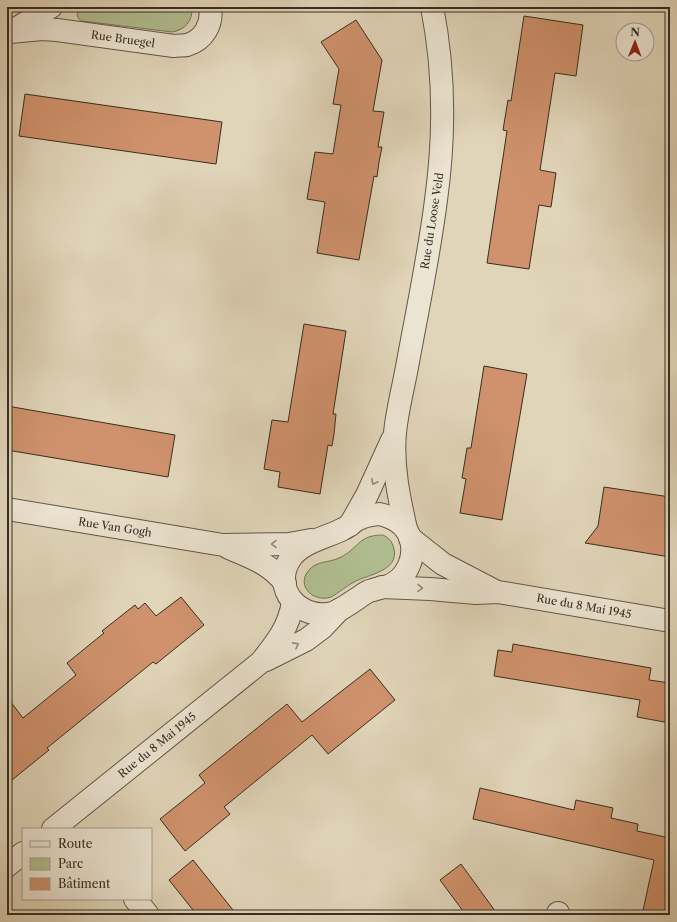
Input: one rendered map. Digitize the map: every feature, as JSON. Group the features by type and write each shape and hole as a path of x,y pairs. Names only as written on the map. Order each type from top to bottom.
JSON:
{"street":[{"name":"Rue Bruegel","path":"8,33 51,7"},
{"name":"Rue Bruegel","path":"8,33 42,29 57,30 174,46 187,45 196,40 208,29 211,15 210,7"},
{"name":"Rue du Loose Veld","path":"339,610 365,593 387,586 398,580 410,565 412,553 401,509 396,476 395,433 436,201 440,164 443,117 441,67 438,38 432,7"},
{"name":"Rue du Loose Veld","path":"350,525 368,496 395,433"},
{"name":"Rue Van Gogh","path":"7,509 222,545 288,544 326,537"},
{"name":"Rue du 8 Mai 1945","path":"261,662 286,627 290,618 289,593 284,577 287,564 294,554 304,546 326,537 361,518 379,514 397,520 408,533 443,564 498,592"},
{"name":"Rue Van Gogh","path":"222,545 264,563 275,571 289,593 302,609 314,614 327,614 339,610"},
{"name":"Rue du 8 Mai 1945","path":"381,587 476,593 498,592 670,621"},
{"name":"Rue du 8 Mai 1945","path":"66,825 261,662 306,640 322,628 339,610"},
{"path":"7,866 22,854"},
{"path":"136,900 148,915"}],"green space":[{"path":"80,7 192,7 192,12 190,21 184,27 172,32 82,21 77,15"},
{"path":"383,535 390,540 394,549 394,556 392,562 382,571 354,582 331,597 318,598 308,592 304,582 305,576 312,567 339,558 351,551 368,537"}],"building":[{"path":"524,16 583,25 576,76 555,73 540,170 556,173 551,207 539,205 529,269 487,263 507,131 503,130 508,100 511,101"},
{"path":"356,20 382,60 373,111 384,112 378,147 382,147 377,177 374,176 359,260 317,253 325,202 307,199 315,152 333,154 341,105 333,104 339,69 321,42"},
{"path":"25,94 222,122 216,164 19,136"},
{"path":"304,324 346,331 333,414 336,414 334,434 332,446 328,445 320,494 278,487 280,472 264,469 272,420 288,422"},
{"path":"484,366 527,374 502,520 460,513 466,479 462,478 467,448 471,448"},
{"path":"7,406 175,435 168,477 7,450"},
{"path":"604,487 670,497 670,557 585,543 598,526"},
{"path":"181,597 204,625 156,664 153,662 47,748 49,750 7,784 7,697 23,718 76,675 67,663 104,633 102,631 135,605 138,609 145,603 156,616"},
{"path":"513,644 651,668 649,680 670,683 670,723 637,717 640,700 494,676 498,650 512,652"},
{"path":"370,669 395,700 328,754 312,735 224,807 230,814 185,851 160,819 205,783 199,775 287,704 302,722"},
{"path":"480,788 574,810 576,800 613,808 611,818 638,824 637,831 670,838 670,915 642,915 654,860 473,819"},
{"path":"193,860 237,915 197,915 169,880"},
{"path":"461,864 498,915 466,915 440,880"}]}
